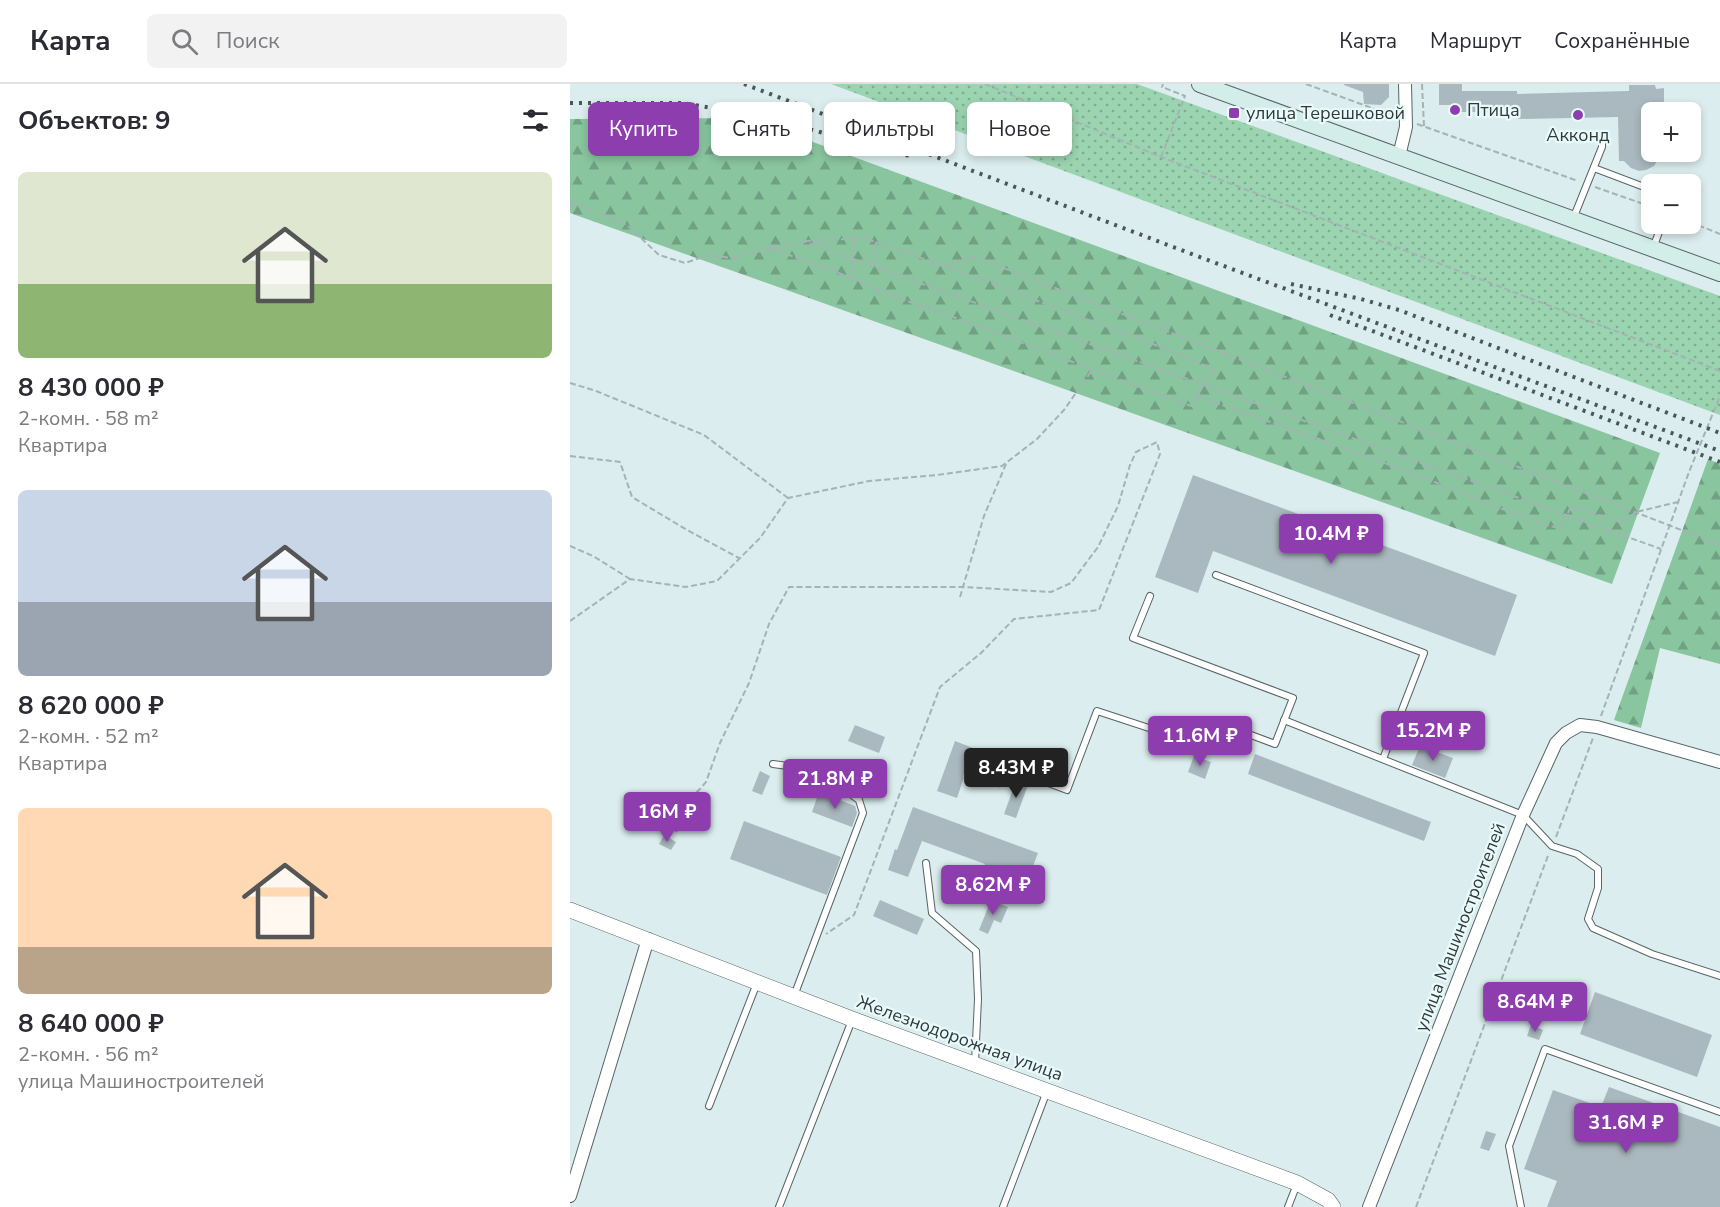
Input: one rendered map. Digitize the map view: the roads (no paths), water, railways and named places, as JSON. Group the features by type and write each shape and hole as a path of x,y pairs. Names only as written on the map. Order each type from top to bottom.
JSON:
{"main road":[{"path":"1200,84 1720,273"}],"street":[{"path":"1399,156 1407,120 1405,84"},
{"name":"улица Машиностроителей","path":"1369,1207 1524,815 1556,743 1566,732 1580,725 1597,727 1720,762"},
{"name":"Железнодорожная улица","path":"570,910 852,1019 1297,1183 1328,1200 1333,1207"},
{"path":"570,1196 574,1170 648,939"}],"lane":[{"path":"1573,220 1602,147 1602,137"},
{"path":"1594,168 1641,186"},
{"path":"1653,249 1658,234"},
{"path":"1216,575 1425,653 1383,759"},
{"path":"999,783 1006,767 1067,790 1097,711 1216,750 1227,726 1275,744 1293,698 1133,638 1150,596"},
{"path":"1284,720 1524,815 1552,846 1577,854 1598,869 1598,888 1588,919 1593,928 1652,954 1720,976"},
{"path":"773,764 818,770 859,800 863,813 793,996"},
{"path":"926,863 932,913 976,951 978,999 975,1064"},
{"path":"709,1106 757,982"},
{"path":"779,1207 852,1019"},
{"path":"1521,1207 1509,1146 1545,1049 1720,1112"},
{"path":"1003,1207 1047,1091"},
{"path":"1288,1207 1297,1183"}],"railway":[{"path":"744,84 1720,451"},
{"path":"570,103 683,103 764,117 913,157"},
{"path":"1291,284 1361,299 1399,310 1720,433"},
{"path":"1330,315 1720,462"}],"place":[{"name":"Птица","path":"1455,110"},
{"name":"улица Терешковой","path":"1234,113"},
{"name":"Акконд","path":"1578,115"}]}
